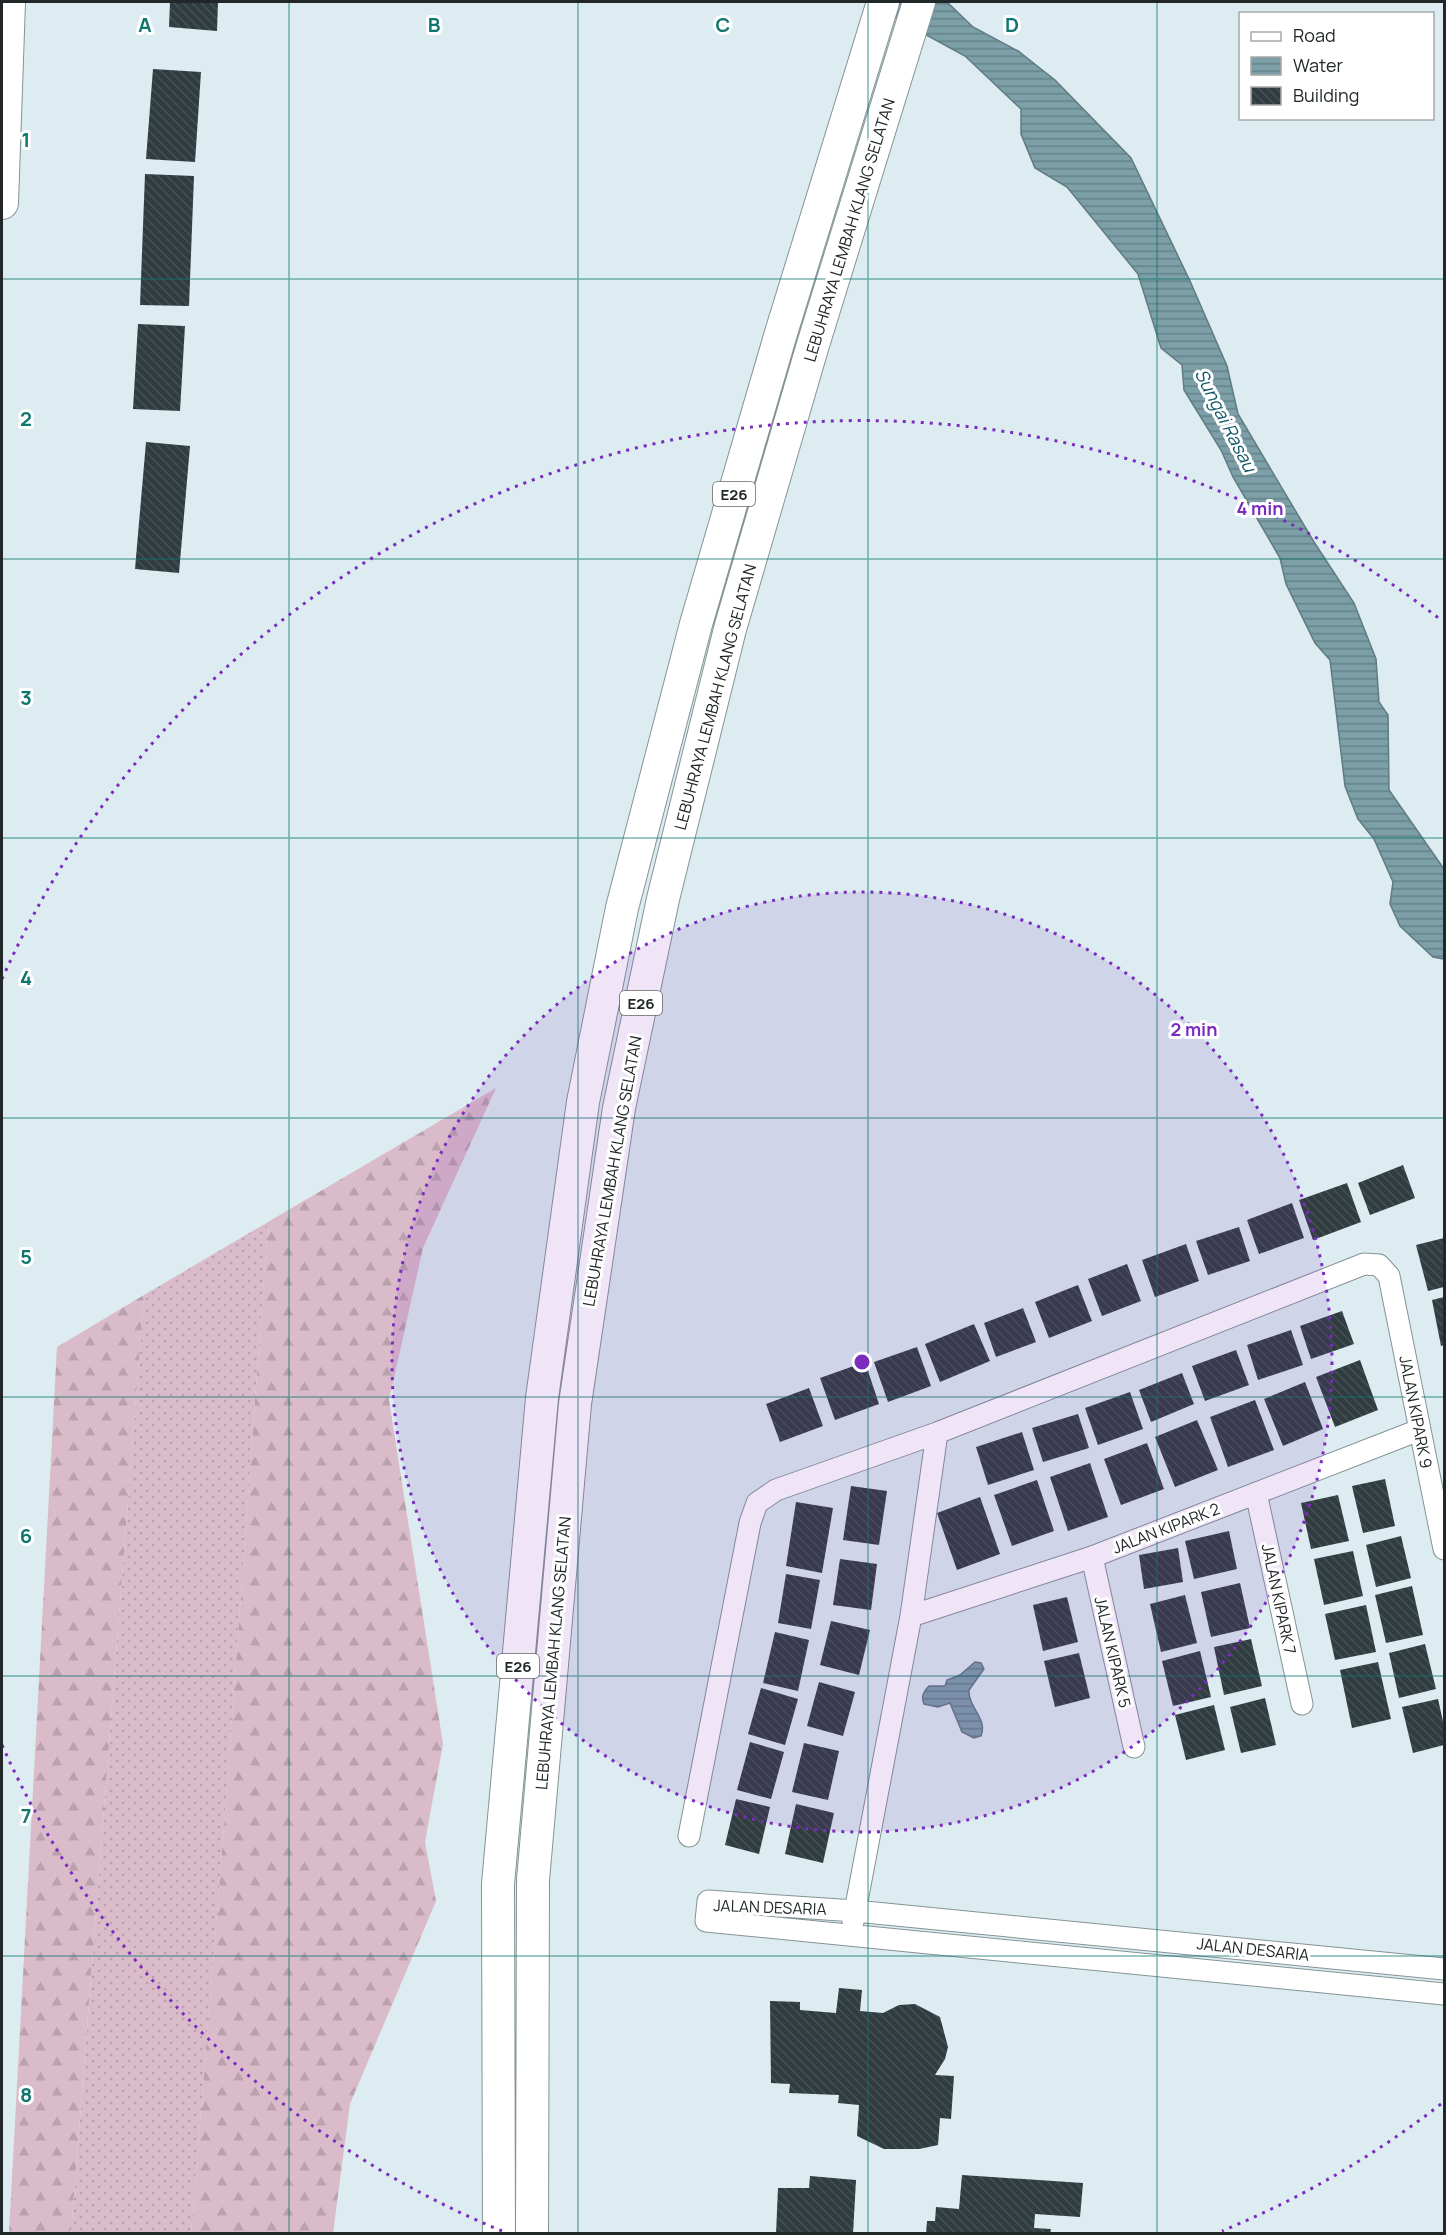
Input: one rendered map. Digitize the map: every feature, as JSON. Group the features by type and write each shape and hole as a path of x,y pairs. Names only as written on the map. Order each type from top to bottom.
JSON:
{"highway":[{"path":"2,203 9,2"},
{"name":"LEBUHRAYA LEMBAH KLANG SELATAN","path":"499,2234 498,1884 542,1398 583,1102 622,908 696,624 781,333 883,2"},
{"name":"LEBUHRAYA LEMBAH KLANG SELATAN","path":"532,2234 533,1880 574,1404 619,1108 663,899 730,629 812,348 920,2"}],"street":[{"name":"JALAN KIPARK 9","path":"937,1434 1364,1263 1379,1265 1389,1276 1444,1549"},
{"name":"JALAN KIPARK 2","path":"911,1616 1092,1557 1419,1430"},
{"path":"689,1836 750,1523 757,1503 776,1490 937,1434 911,1616 852,1935"},
{"name":"JALAN KIPARK 7","path":"1256,1493 1302,1704"},
{"name":"JALAN KIPARK 5","path":"1092,1557 1134,1747"},
{"name":"JALAN DESARIA","path":"1444,1969 855,1911 708,1901 706,1921 1444,1994"}],"green space":[{"path":"496,1088 423,1248 389,1400 443,1744 425,1842 436,1901 350,2104 333,2233 191,2233 224,1827 268,1222"},
{"path":"268,1222 224,1827 191,2233 71,2234 144,1295"},
{"path":"144,1295 71,2233 9,2233 57,1347"}],"water":[{"name":"Sungai Rasau","path":"866,2 947,2 973,27 1018,51 1055,80 1131,158 1190,281 1227,366 1238,414 1314,542 1354,603 1376,659 1379,702 1388,715 1389,790 1444,869 1444,959 1433,957 1400,926 1390,904 1393,882 1374,839 1358,819 1345,786 1330,660 1315,643 1286,584 1280,558 1233,477 1221,450 1184,390 1182,365 1161,348 1138,274 1067,187 1035,168 1021,134 1021,109 965,56"},
{"path":"975,1662 981,1663 984,1669 969,1690 971,1702 982,1724 981,1736 974,1738 962,1732 950,1703 938,1707 924,1704 923,1697 929,1686 945,1686 947,1680 960,1675"}],"building":[{"path":"170,2 218,2 217,31 169,27"},
{"path":"153,69 201,72 195,162 146,159"},
{"path":"145,174 194,176 189,306 140,305"},
{"path":"138,324 185,326 180,411 133,409"},
{"path":"146,442 190,446 179,573 135,569"},
{"path":"1403,1165 1415,1198 1370,1215 1358,1183"},
{"path":"1347,1183 1361,1222 1313,1240 1299,1200"},
{"path":"1292,1203 1304,1238 1259,1254 1247,1220"},
{"path":"1239,1227 1250,1261 1208,1275 1196,1241"},
{"path":"1444,1238 1444,1287 1428,1291 1416,1245"},
{"path":"1186,1244 1199,1281 1155,1297 1142,1260"},
{"path":"1127,1264 1141,1301 1102,1316 1088,1279"},
{"path":"1078,1285 1092,1321 1049,1338 1035,1302"},
{"path":"1444,1297 1444,1345 1441,1346 1432,1300"},
{"path":"1023,1308 1036,1342 996,1357 984,1323"},
{"path":"1342,1311 1354,1344 1311,1359 1300,1326"},
{"path":"974,1324 990,1361 940,1382 925,1344"},
{"path":"1291,1330 1303,1365 1258,1380 1247,1345"},
{"path":"917,1347 931,1386 888,1402 874,1362"},
{"path":"1236,1350 1249,1385 1205,1401 1192,1366"},
{"path":"1360,1360 1378,1410 1335,1427 1316,1377"},
{"path":"865,1362 879,1404 835,1420 820,1378"},
{"path":"1182,1373 1194,1404 1151,1422 1139,1390"},
{"path":"1305,1382 1323,1429 1283,1446 1264,1399"},
{"path":"809,1388 823,1426 780,1442 766,1404"},
{"path":"1130,1392 1143,1429 1098,1445 1085,1408"},
{"path":"1255,1400 1274,1450 1228,1467 1210,1417"},
{"path":"1078,1414 1089,1448 1043,1462 1032,1428"},
{"path":"1197,1420 1218,1470 1175,1487 1155,1437"},
{"path":"1022,1432 1034,1470 988,1485 976,1447"},
{"path":"1147,1443 1164,1489 1121,1505 1104,1459"},
{"path":"1090,1463 1108,1517 1068,1531 1050,1477"},
{"path":"1385,1479 1395,1526 1363,1533 1352,1486"},
{"path":"1037,1480 1054,1531 1012,1546 994,1495"},
{"path":"851,1486 887,1491 879,1545 843,1540"},
{"path":"1338,1495 1349,1541 1311,1549 1301,1503"},
{"path":"980,1497 1000,1554 957,1570 937,1513"},
{"path":"796,1502 833,1508 822,1573 786,1566"},
{"path":"1229,1531 1237,1569 1194,1579 1185,1541"},
{"path":"1401,1536 1411,1578 1376,1587 1366,1545"},
{"path":"1178,1548 1183,1582 1144,1589 1139,1555"},
{"path":"1353,1551 1363,1596 1324,1605 1314,1559"},
{"path":"840,1559 877,1564 871,1610 833,1605"},
{"path":"786,1574 820,1580 811,1629 778,1623"},
{"path":"1240,1583 1250,1628 1211,1637 1201,1592"},
{"path":"1412,1586 1423,1635 1386,1643 1375,1595"},
{"path":"1185,1595 1197,1643 1161,1652 1150,1604"},
{"path":"1067,1597 1078,1642 1043,1651 1033,1605"},
{"path":"1366,1605 1376,1652 1335,1660 1325,1614"},
{"path":"831,1621 870,1630 859,1675 820,1665"},
{"path":"775,1632 809,1640 798,1691 763,1683"},
{"path":"1251,1639 1262,1686 1224,1695 1214,1647"},
{"path":"1425,1644 1436,1689 1399,1698 1389,1653"},
{"path":"1200,1651 1211,1697 1173,1706 1162,1661"},
{"path":"1079,1653 1090,1698 1055,1707 1044,1661"},
{"path":"1378,1662 1391,1719 1352,1728 1340,1670"},
{"path":"819,1682 855,1692 843,1736 807,1726"},
{"path":"761,1688 798,1699 785,1745 748,1734"},
{"path":"1265,1698 1276,1745 1241,1753 1230,1707"},
{"path":"1438,1699 1444,1726 1444,1745 1413,1753 1402,1707"},
{"path":"1214,1705 1225,1750 1186,1760 1175,1715"},
{"path":"750,1742 784,1752 771,1799 737,1790"},
{"path":"804,1743 839,1751 828,1800 792,1792"},
{"path":"736,1799 770,1807 759,1854 725,1845"},
{"path":"796,1804 834,1813 823,1863 785,1854"},
{"path":"839,1988 862,1990 860,2011 883,2013 899,2005 915,2004 940,2017 948,2047 945,2059 935,2075 954,2076 951,2119 940,2118 938,2145 919,2149 884,2149 857,2136 859,2105 838,2103 839,2095 789,2093 790,2084 771,2083 770,2001 800,2002 800,2010 836,2013"},
{"path":"962,2175 1083,2183 1080,2217 1035,2214 1034,2228 1051,2229 1050,2234 926,2234 927,2221 935,2221 936,2207 959,2209"},
{"path":"810,2176 856,2180 853,2234 776,2234 778,2188 809,2188"}]}
